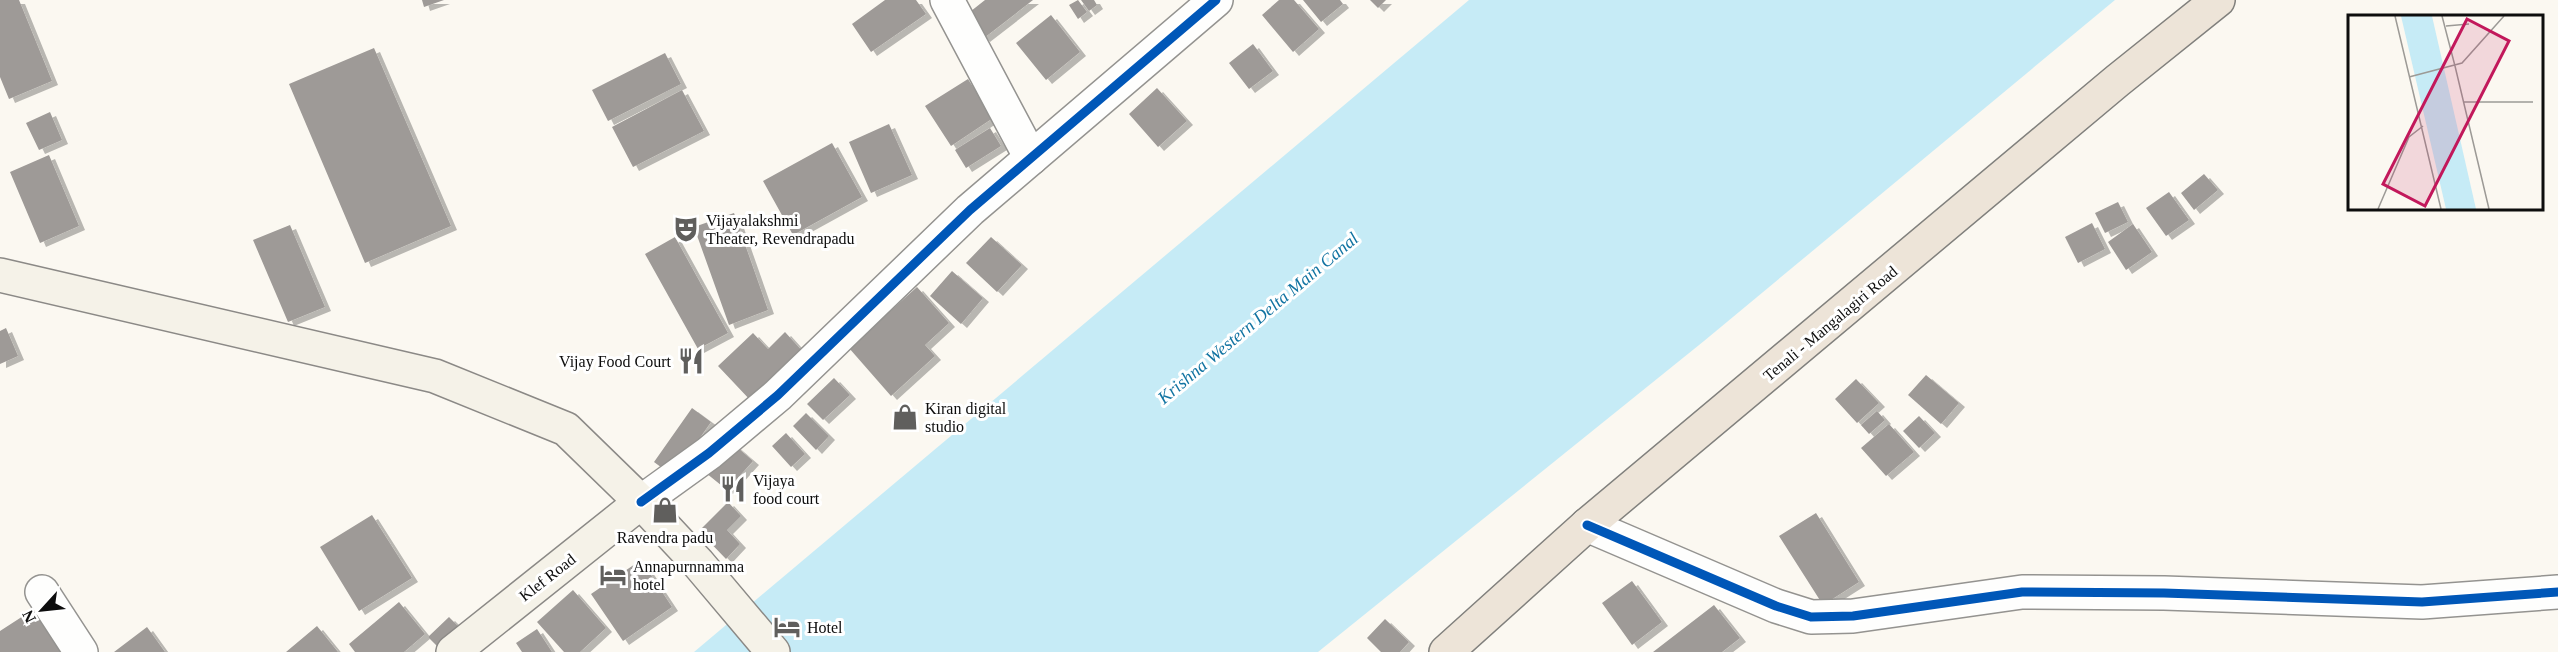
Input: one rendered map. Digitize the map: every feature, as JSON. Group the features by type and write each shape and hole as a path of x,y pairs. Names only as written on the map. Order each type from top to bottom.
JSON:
{"main road":[{"name":"Tenali - Mangalagiri Road","path":"1446,652 1587,525 2117,81 2218,0"},
{"path":"0,275 435,376 566,429 641,502 698,563 773,652"},
{"name":"Klef Road","path":"453,652 641,502"}],"street":[{"path":"947,0 1031,158"},
{"path":"641,502 709,453 778,395 970,210 1216,0"},
{"path":"1587,525 1776,606 1811,617 1853,616 2022,592 2164,593 2422,602 2558,592"},
{"path":"42,592 81,652"}],"water":[{"name":"Krishna Western Delta Main Canal","path":"1469,0 2115,0 1704,341 1318,652 694,652"}],"building":[{"path":"0,0 19,0 52,81 9,99 0,77"},
{"path":"422,0 444,0 424,7"},
{"path":"885,0 916,0 926,14 871,52 852,24"},
{"path":"985,0 1033,0 984,38 966,15"},
{"path":"1078,0 1087,12 1078,19 1069,5"},
{"path":"1081,0 1094,0 1097,5 1089,11"},
{"path":"1279,0 1294,0 1319,29 1293,52 1262,15"},
{"path":"1303,0 1340,0 1343,4 1321,22"},
{"path":"1370,0 1386,0 1378,8"},
{"path":"1051,15 1080,52 1046,80 1016,43"},
{"path":"1253,44 1273,71 1249,89 1229,63"},
{"path":"374,48 451,226 365,263 289,84"},
{"path":"665,53 681,84 608,121 592,90"},
{"path":"968,79 993,118 951,146 925,106"},
{"path":"1157,88 1187,121 1158,147 1129,114"},
{"path":"682,90 704,131 633,167 612,127"},
{"path":"50,112 62,140 39,150 26,123"},
{"path":"889,124 912,175 871,193 849,142"},
{"path":"990,128 1001,146 966,168 955,150"},
{"path":"832,143 862,197 793,235 763,181"},
{"path":"49,155 79,226 40,243 10,172"},
{"path":"2204,174 2218,190 2194,210 2181,193"},
{"path":"2169,192 2189,220 2166,236 2146,208"},
{"path":"2118,202 2128,222 2105,233 2095,213"},
{"path":"734,213 768,310 729,325 694,227"},
{"path":"2092,223 2105,249 2078,263 2065,237"},
{"path":"2133,224 2152,252 2126,270 2108,242"},
{"path":"290,225 325,307 288,322 253,240"},
{"path":"675,237 728,333 698,349 645,254"},
{"path":"991,237 1022,265 997,292 966,263"},
{"path":"952,271 983,298 961,324 930,296"},
{"path":"917,287 949,323 925,345 935,356 891,396 849,348"},
{"path":"6,328 18,356 0,364 0,331"},
{"path":"785,332 805,354 752,402 718,366 753,333 768,349"},
{"path":"1926,375 1959,403 1941,424 1908,395"},
{"path":"834,378 850,395 823,420 807,404"},
{"path":"1856,379 1879,403 1857,423 1835,399"},
{"path":"692,408 711,422 673,476 654,462"},
{"path":"1877,411 1885,420 1869,434 1861,425"},
{"path":"806,413 829,436 816,450 793,426"},
{"path":"1919,416 1935,433 1919,448 1903,431"},
{"path":"1889,424 1914,452 1886,476 1861,448"},
{"path":"786,433 805,454 791,467 772,446"},
{"path":"731,442 753,461 727,490 706,473"},
{"path":"728,502 741,516 727,530 740,544 726,559 699,531"},
{"path":"1816,513 1859,582 1823,605 1779,536"},
{"path":"372,515 412,578 359,611 320,547"},
{"path":"641,560 672,607 623,641 591,594"},
{"path":"1632,581 1662,622 1632,645 1602,603"},
{"path":"573,590 606,628 580,652 564,652 537,622"},
{"path":"399,602 425,634 404,652 355,652 349,644"},
{"path":"1714,605 1740,638 1722,652 1653,652"},
{"path":"34,609 62,652 0,652 0,631"},
{"path":"449,617 460,628 439,648 428,637"},
{"path":"1385,619 1409,642 1400,652 1381,652 1367,638"},
{"path":"317,626 338,652 286,652"},
{"path":"147,627 165,652 114,652"},
{"path":"537,629 552,652 522,652 516,643"}],"cycle path":[{"path":"641,502 709,453 778,395 970,210 1216,0"},
{"path":"1587,525 1776,606 1811,617 1853,616 2022,592 2164,593 2422,602 2558,592"}],"place":[{"name":"Vijayalakshmi Theater, Revendrapadu","path":"686,229"},
{"name":"Vijay Food Court","path":"691,361"},
{"name":"Kiran digital studio","path":"905,417"},
{"name":"Vijaya food court","path":"733,489"},
{"name":"Ravendra padu","path":"665,510"},
{"name":"Annapurnnamma hotel","path":"613,575"},
{"name":"Hotel","path":"787,627"}]}
